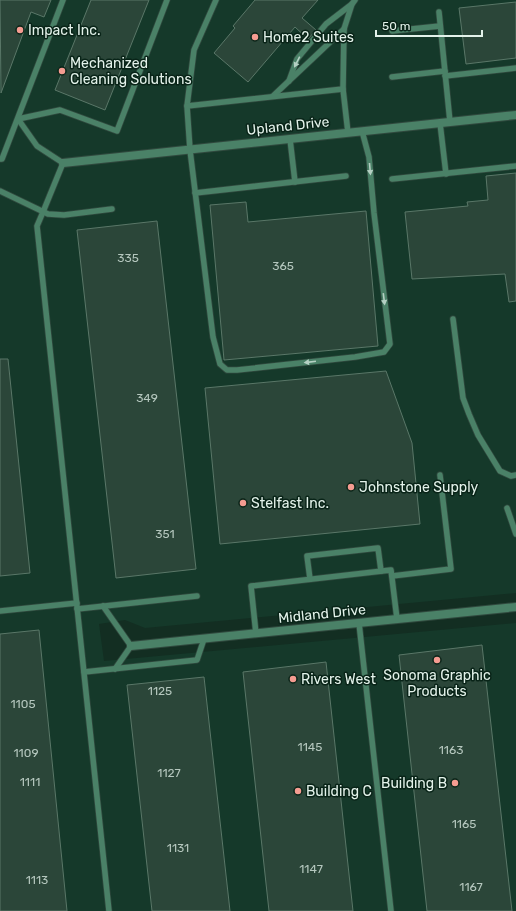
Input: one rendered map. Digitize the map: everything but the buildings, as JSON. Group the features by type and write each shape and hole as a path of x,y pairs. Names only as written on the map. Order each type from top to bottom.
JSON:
{"street":[{"name":"Upland Drive","path":"63,163 516,115"},
{"name":"Midland Drive","path":"131,646 516,607"}],"lane":[{"path":"0,159 2,159 18,119 63,0"},
{"path":"18,119 60,110 117,131 167,0"},
{"path":"216,0 194,50 187,106 190,150 213,337 220,364 227,370 259,368 355,357 384,352 390,344 374,213 369,157 362,131"},
{"path":"348,133 343,89 344,28 353,2"},
{"path":"289,81 297,59 326,24 353,2"},
{"path":"439,12 450,122"},
{"path":"392,31 440,26"},
{"path":"272,96 344,28"},
{"path":"392,77 516,68"},
{"path":"187,106 343,89"},
{"path":"18,119 37,146 63,163 37,226 109,911"},
{"path":"440,123 446,174"},
{"path":"290,139 295,182"},
{"path":"392,179 516,166"},
{"path":"195,194 346,176"},
{"path":"0,191 48,214 64,215 112,209"},
{"path":"453,319 463,398 469,414 478,435 500,471 511,476 516,475"},
{"path":"392,576 451,569 440,475"},
{"path":"507,508 516,534"},
{"path":"310,579 307,556 378,548 381,571"},
{"path":"256,634 251,586 381,571 391,570 397,619"},
{"path":"0,611 77,606 103,606 197,596"},
{"path":"103,606 131,646 115,669"},
{"path":"359,623 391,911"},
{"path":"84,672 197,660 204,639"}],"shaded area":[{"path":"0,0 516,0 516,593 145,628 125,620 99,624 104,661 516,623 516,911 0,911"}],"place":[{"name":"Impact Inc.","path":"20,30"},
{"name":"Home2 Suites","path":"255,37"},
{"name":"Mechanized Cleaning Solutions","path":"62,71"},
{"name":"Johnstone Supply","path":"351,487"},
{"name":"Stelfast Inc.","path":"243,503"},
{"name":"Sonoma Graphic Products","path":"437,660"},
{"name":"Rivers West","path":"293,679"},
{"name":"Building B","path":"455,783"},
{"name":"Building C","path":"298,791"}]}
